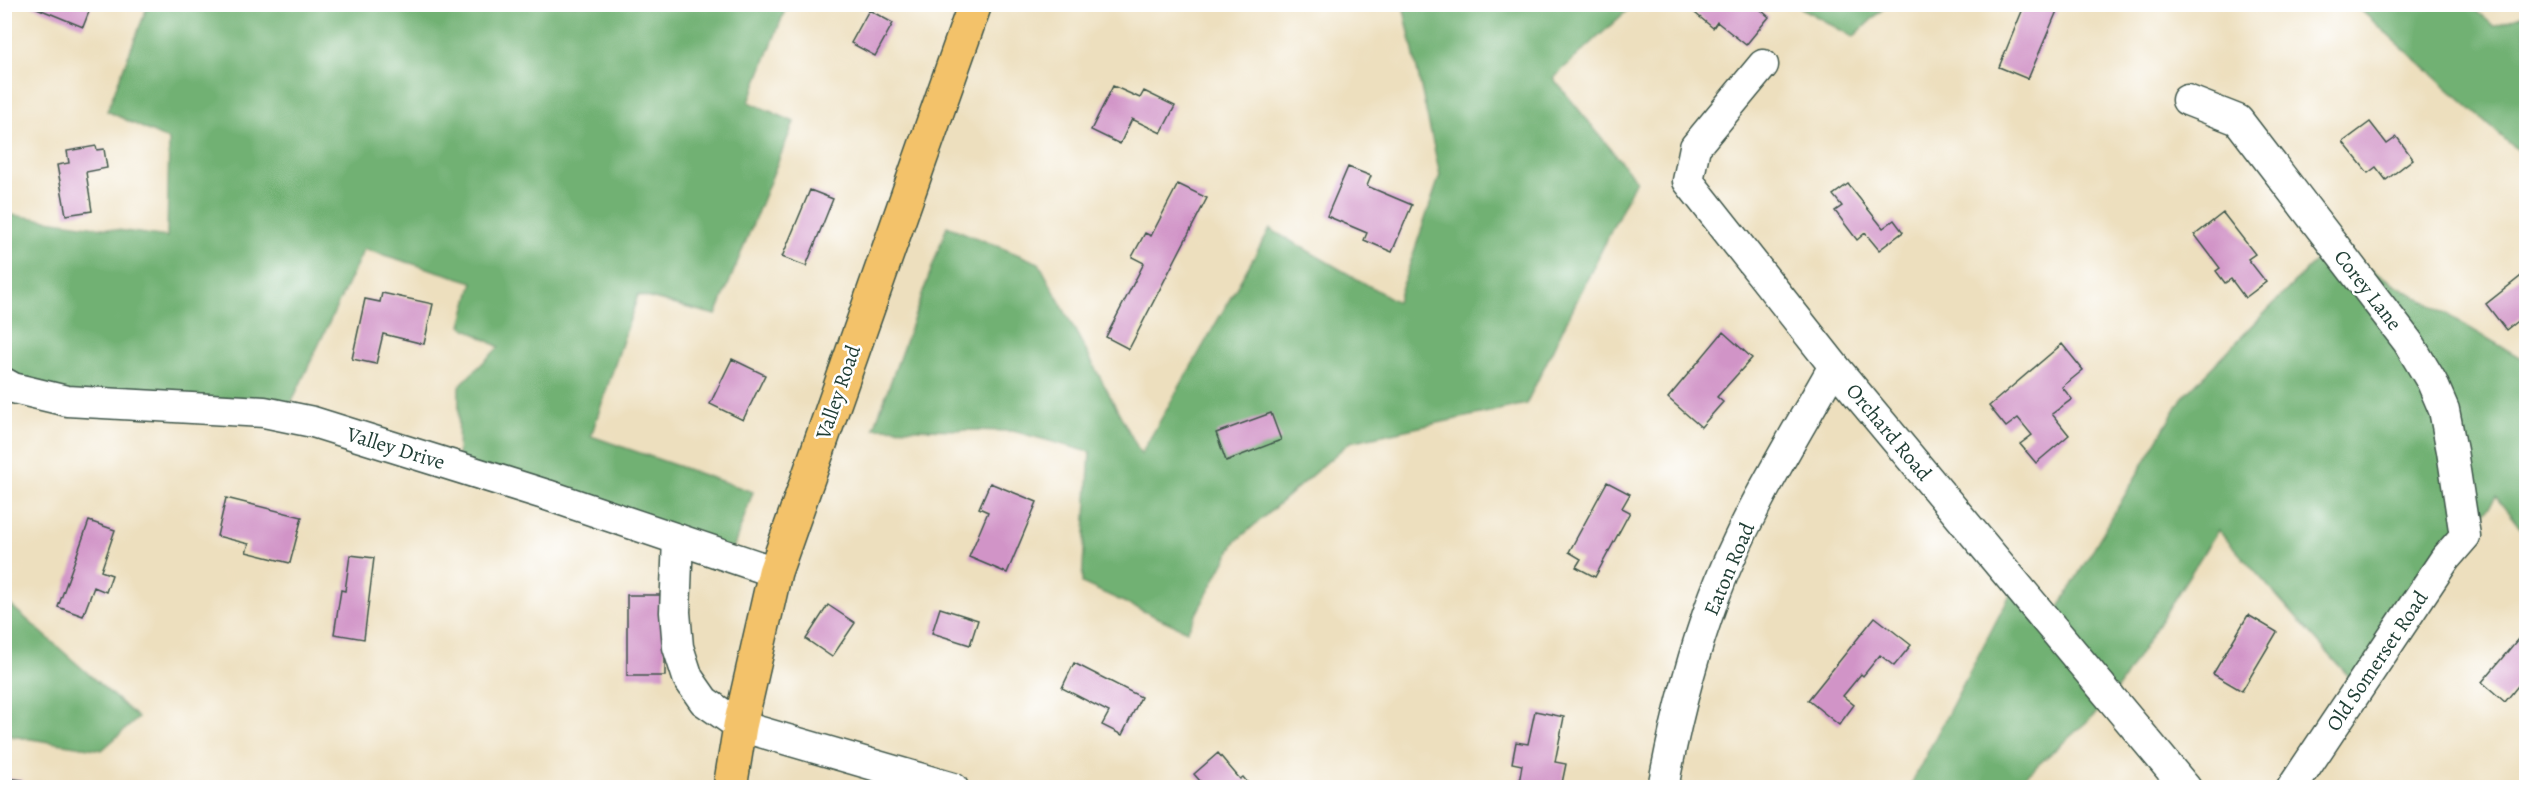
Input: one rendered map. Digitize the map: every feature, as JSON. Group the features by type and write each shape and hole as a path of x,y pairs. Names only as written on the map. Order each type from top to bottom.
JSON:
{"main road":[{"name":"Valley Road","path":"730,788 740,726 775,572 975,4"}],"street":[{"name":"Orchard Road","path":"1763,65 1695,147 1688,181 1834,366 2186,788"},
{"name":"Corey Lane","path":"2187,100 2238,120 2408,342 2432,382 2444,410 2465,536"},
{"name":"Eaton Road","path":"1663,788 1692,661 1715,596 1746,525 1834,366"},
{"name":"Valley Drive","path":"4,383 13,388 68,401 264,412 313,422 775,572"},
{"name":"Old Somerset Road","path":"2292,788 2445,559 2465,536"},
{"path":"678,539 675,612 678,647 688,678 704,701 740,726 953,788"}],"green space":[{"path":"148,5 787,5 749,102 794,122 716,315 638,295 591,436 753,492 728,563 458,467 459,386 499,347 461,326 473,282 364,249 284,418 5,387 5,214 167,237 169,140 107,111"},
{"path":"1403,5 1633,5 1553,78 1636,180 1526,404 1350,442 1235,542 1187,631 1082,583 1090,452 1013,431 874,428 947,226 1039,263 1141,454 1270,229 1397,302 1440,175"},
{"path":"1796,5 1887,5 1853,37"},
{"path":"2355,5 2469,5 2494,26 2526,14 2526,158"},
{"path":"2330,246 2526,361 2526,535 2496,497 2361,690 2218,530 2109,702 2013,787 1909,788 2015,585 2048,626 2182,398"},
{"path":"5,600 138,718 102,750 5,735"}],"building":[{"path":"27,4 92,4 83,27"},
{"path":"1684,4 1754,4 1769,17 1746,45 1717,22 1713,28"},
{"path":"2025,4 2041,4 2057,11 2028,79 1999,67"},
{"path":"869,10 893,23 875,56 851,43"},
{"path":"1113,86 1140,98 1144,91 1175,106 1161,133 1132,119 1120,144 1091,130"},
{"path":"2370,122 2387,144 2397,137 2413,159 2386,180 2376,167 2368,173 2343,142"},
{"path":"96,146 97,150 104,149 107,168 86,172 92,211 66,215 57,165 69,163 67,151"},
{"path":"1348,167 1371,176 1367,186 1412,205 1392,252 1364,240 1367,233 1327,216"},
{"path":"1178,184 1207,198 1129,349 1106,337 1144,263 1132,257 1145,233 1151,236"},
{"path":"1848,184 1883,228 1894,220 1903,232 1879,250 1865,233 1857,240 1835,211 1842,206 1833,195"},
{"path":"810,190 833,199 806,266 782,257"},
{"path":"2223,213 2255,254 2248,259 2266,282 2245,298 2231,279 2225,283 2216,271 2220,268 2195,235"},
{"path":"2525,273 2526,314 2506,330 2486,304"},
{"path":"382,293 433,304 424,344 383,334 376,364 352,359 365,299 380,302"},
{"path":"1723,332 1752,358 1717,397 1723,402 1701,427 1668,398"},
{"path":"2062,344 2083,370 2062,387 2072,399 2052,414 2069,435 2036,463 2020,444 2032,435 2018,418 2006,427 1989,406"},
{"path":"732,359 765,375 743,420 710,404"},
{"path":"1271,413 1281,440 1226,461 1216,433"},
{"path":"1607,482 1630,494 1622,508 1630,512 1595,577 1576,567 1581,559 1569,552"},
{"path":"990,483 1037,502 1007,573 969,557 988,512 979,508"},
{"path":"226,498 302,517 290,563 246,552 249,544 217,536"},
{"path":"89,521 115,530 101,571 112,575 106,592 94,587 83,616 58,607"},
{"path":"350,555 374,558 364,639 334,634 341,590 345,591"},
{"path":"627,595 665,595 665,676 627,676"},
{"path":"828,605 855,623 832,657 806,639"},
{"path":"940,608 978,620 970,645 932,633"},
{"path":"2248,615 2277,632 2242,691 2213,674"},
{"path":"1875,617 1911,645 1894,666 1880,655 1863,676 1861,674 1843,696 1854,705 1839,725 1808,700"},
{"path":"2523,633 2526,636 2526,676 2505,702 2482,682"},
{"path":"1074,663 1141,697 1122,735 1102,725 1109,712 1062,688"},
{"path":"1535,711 1564,717 1555,762 1566,764 1561,788 1540,788 1519,783 1522,765 1512,763 1516,742 1528,744"},
{"path":"1218,753 1240,779 1243,777 1252,788 1206,788 1194,774"},
{"path":"4,778 23,780 23,788 4,788"}]}
